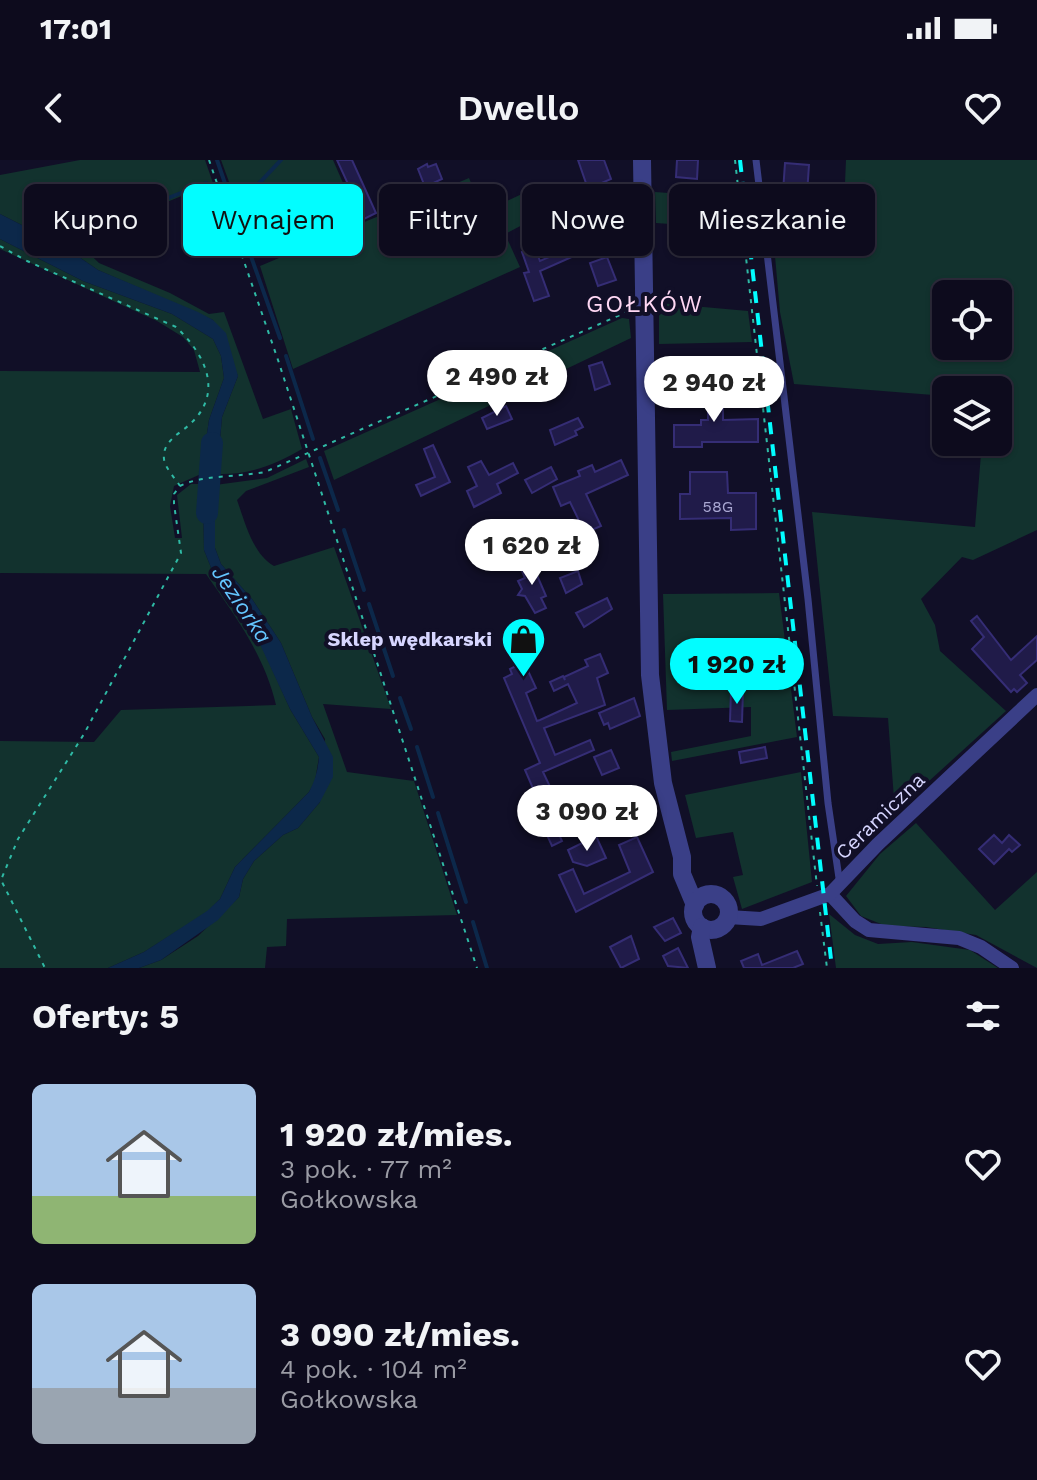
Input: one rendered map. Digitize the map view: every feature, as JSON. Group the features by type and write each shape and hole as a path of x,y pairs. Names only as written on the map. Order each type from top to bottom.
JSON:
{"street":[{"path":"642,160 650,675 663,783 682,857 701,900 694,917 708,928 715,968"},
{"name":"Ceramiczna","path":"728,917 761,919 830,893 1037,695"},
{"path":"830,893 865,928 885,933 959,938 981,947 1012,968"},
{"path":"701,900 724,900 728,917 722,927 708,928 700,937 707,968"}],"lane":[{"path":"756,160 808,599 828,803 830,893"}],"path":[{"path":"209,160 477,968"},
{"path":"735,160 830,893 827,968"},
{"path":"0,246 176,327 196,346 205,365 209,389 206,401 201,412 168,443 164,458 180,486"},
{"path":"45,968 1,880 18,839 84,734 181,553 174,504 174,494 180,486 195,479 226,479 265,472 645,303"}],"green space":[{"path":"80,160 205,160 213,183 183,184 183,195 167,202 167,184 24,184 24,226 0,214 0,175"},
{"path":"221,160 333,160 344,184 230,184"},
{"path":"846,160 1037,160 1037,530 973,560 962,557 921,599 935,625 940,651 1006,711 895,812 888,718 833,716 812,512 975,527 981,456 1012,456 1012,376 932,376 932,395 794,384 780,312 775,256 875,256 875,184 845,184"},
{"path":"469,178 471,184 455,184"},
{"path":"655,192 669,193 669,224 656,223"},
{"path":"522,194 522,225 506,233 506,201"},
{"path":"379,216 379,256 506,256 506,236 520,267 293,369 260,266 284,256 363,256 363,223"},
{"path":"0,239 24,251 24,256 34,256 83,281 172,314 213,339 221,356 224,378 209,420 201,474 174,486 170,506 175,538 182,538 177,495 191,484 203,484 204,550 212,570 259,640 290,709 319,757 315,781 309,792 235,867 220,899 207,912 144,952 108,968 0,968 0,741 94,742 121,710 276,705 256,652 206,574 0,573 0,371 200,372 194,350 183,337 157,321 0,249"},
{"path":"78,256 92,256 99,263 170,293 209,314 224,312 263,419 291,409 302,449 261,468 217,474 222,417 238,376 213,320 98,270"},
{"path":"659,303 748,311 752,342 659,344"},
{"path":"622,318 629,319 631,338 334,480 324,451"},
{"path":"306,459 309,467 246,491 237,500 255,545 274,566 334,547 391,709 323,704 347,772 414,781 457,915 287,919 286,946 267,947 265,968 139,968 161,960 198,936 239,897 243,879 254,861 283,835 298,828 320,802 325,739 312,717 281,643 252,599 221,564 215,548 215,485 267,478"},
{"path":"779,593 797,737 672,761 671,752 751,736 751,707 667,710 663,594"},
{"path":"801,772 812,882 742,909 733,877 743,875 733,832 696,838 685,795"},
{"path":"916,823 995,910 1037,872 1037,968 976,935 926,927 886,926 861,916 846,896 880,854"},
{"path":"829,914 855,935 878,944 912,942 970,950 998,968 836,968"}],"water":[{"path":"0,214 24,226 24,251 0,239"},
{"path":"34,256 78,256 98,270 198,312 213,320 226,333 238,376 222,417 217,474 201,474 209,420 224,378 221,356 213,339 172,314 83,281"},
{"path":"203,484 215,485 215,548 221,564 252,599 281,643 312,717 333,757 333,777 320,802 298,828 283,835 254,861 243,879 239,897 218,920 161,960 139,968 108,968 144,952 207,911 220,899 235,867 309,792 318,766 319,757 290,709 258,640 212,570 204,550"}],"building":[{"path":"337,160 352,160 363,184 348,184"},
{"path":"578,160 604,160 611,179 600,184 586,184"},
{"path":"677,160 698,160 697,179 676,177"},
{"path":"785,163 809,165 808,184 784,184"},
{"path":"427,164 428,167 436,164 442,179 424,184 418,169"},
{"path":"363,184 376,213 363,217"},
{"path":"523,256 538,256 540,261 552,256 574,256 540,271 549,296 534,301 524,273 529,272"},
{"path":"607,257 616,280 598,286 590,263"},
{"path":"602,362 610,384 595,390 589,366"},
{"path":"686,386 713,386 713,396 723,396 723,420 758,419 758,442 702,442 702,447 674,447 674,425 701,425 701,420 708,420 708,399 686,397"},
{"path":"506,406 512,419 487,429 482,418"},
{"path":"578,418 583,427 575,431 577,435 555,445 550,430"},
{"path":"433,445 450,482 421,496 416,485 435,477 424,449"},
{"path":"621,460 628,475 586,494 601,526 585,533 570,502 561,506 553,487 580,476 578,471 592,465 595,472"},
{"path":"481,461 489,475 513,463 518,473 497,484 501,493 474,507 467,491 477,486 468,467"},
{"path":"551,467 557,479 532,493 525,480"},
{"path":"690,472 727,472 728,493 756,493 756,529 731,530 731,518 680,519 680,494 690,494"},
{"path":"530,559 546,596 541,598 546,608 535,613 525,596 518,595 522,589 518,581 525,578 519,564"},
{"path":"578,571 582,584 566,593 560,578"},
{"path":"607,598 612,609 584,627 576,613"},
{"path":"977,616 1011,660 1037,636 1037,660 1020,675 1027,683 1017,692 1014,689 1011,692 972,649 984,637 971,621"},
{"path":"600,654 608,673 597,678 605,705 544,728 555,755 590,740 594,750 543,772 553,793 538,800 525,770 540,763 504,678 512,674 510,669 524,662 536,688 526,693 537,721 577,703 568,684 554,691 550,682 563,676 565,680 564,677 588,666 585,660"},
{"path":"731,690 743,690 742,722 730,721"},
{"path":"634,698 640,716 610,729 608,723 604,725 599,713"},
{"path":"765,747 767,758 741,763 739,752"},
{"path":"611,750 619,768 602,775 594,757"},
{"path":"620,804 626,819 609,826 603,810"},
{"path":"551,817 562,841 552,846 541,822"},
{"path":"994,835 1002,843 1009,835 1020,845 1012,852 1009,849 994,864 979,849"},
{"path":"596,836 606,858 587,866 573,862 568,850"},
{"path":"637,837 653,872 576,912 559,875 573,869 584,894 630,872 619,845"},
{"path":"673,918 681,933 665,941 654,927"},
{"path":"631,936 639,959 621,968 610,947"},
{"path":"678,948 688,968 668,966 663,956"},
{"path":"797,951 803,964 793,968 744,968 741,961 758,954 762,965"}],"waterway":[{"path":"217,160 225,184"},
{"path":"258,184 281,160"},
{"path":"167,198 206,183"},
{"path":"251,256 280,338"},
{"path":"286,356 313,439"},
{"name":"Jeziorka","path":"207,513 212,443"},
{"path":"320,458 338,510"},
{"path":"344,530 364,590"},
{"path":"369,604 393,676"},
{"path":"400,698 411,729"},
{"path":"417,747 433,797"},
{"path":"438,813 466,902"},
{"path":"473,922 487,968"}],"railway":[{"path":"740,160 832,968"}],"place":[{"name":"Sklep wędkarski","path":"523,678"}],"district":[{"name":"GOŁKÓW","path":"645,304"}]}
